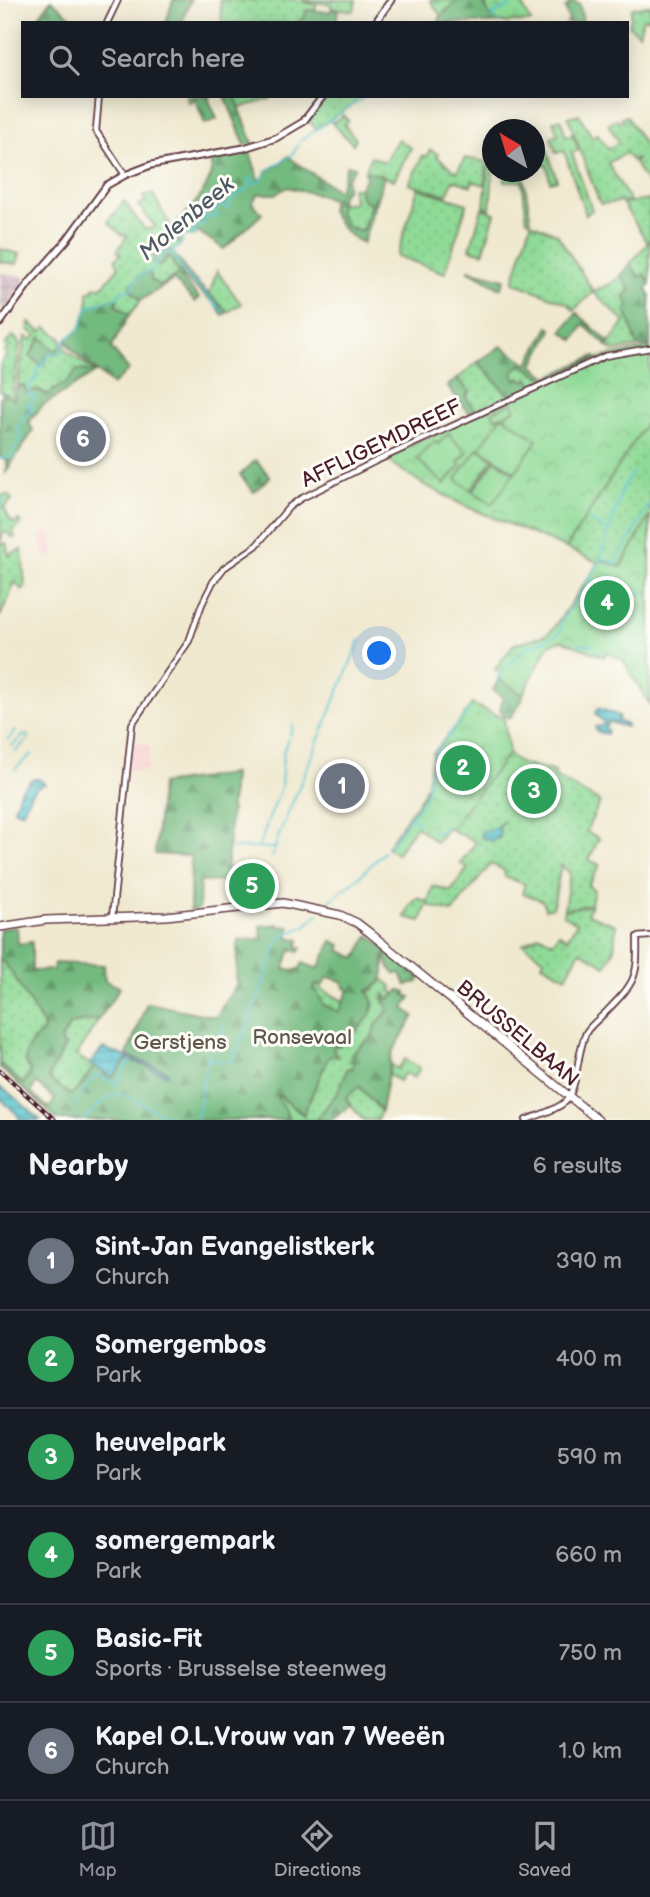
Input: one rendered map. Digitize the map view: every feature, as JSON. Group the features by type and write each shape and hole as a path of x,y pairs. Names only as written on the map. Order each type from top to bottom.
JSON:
{"main road":[{"path":"376,21 391,0"},
{"path":"0,323 66,241 103,189 125,175 151,165 244,148 276,138 303,122 321,98"},
{"name":"BRUSSELBAAN","path":"0,926 46,920 166,916 289,903 351,920 598,1120"}],"street":[{"path":"107,20 118,0"},
{"path":"99,98 96,120 98,132 125,175"},
{"name":"AFFLIGEMDREEF","path":"112,918 132,724 189,641 202,604 219,573 256,546 289,507 300,499 605,355 650,348"},
{"path":"526,1120 561,1105 568,1097 587,1031 619,1000 633,981 638,970 637,937 650,936"}],"shaded area":[{"path":"0,273 22,276 26,281 8,309 0,308"},
{"path":"51,531 54,555 44,556 40,533"},
{"path":"131,739 150,746 148,770 128,770"}],"green space":[{"path":"51,0 70,16 71,21 42,21 39,17"},
{"path":"173,0 191,0 184,21 167,21"},
{"path":"220,0 356,0 354,11 332,8 331,4 303,2 316,5 316,11 307,10 304,18 299,21 222,21"},
{"path":"430,0 458,0 441,16"},
{"path":"458,0 484,0 485,7 497,21 439,21"},
{"path":"484,0 520,0 530,21 497,21 489,14"},
{"path":"570,0 580,5 583,21 569,21 565,8"},
{"path":"650,5 650,19 643,18 639,34 629,26 632,8"},
{"path":"331,9 339,11 336,21 301,20 307,10 330,12"},
{"path":"187,98 208,98 217,119 205,124 195,99 188,103"},
{"path":"226,98 236,98 253,143 245,145"},
{"path":"236,98 270,99 239,108"},
{"path":"326,98 363,98 316,129 309,121"},
{"path":"579,114 592,137 598,134 608,149 619,142 608,124 617,119 620,123 623,121 621,118 627,116 650,155 650,188 634,162 638,159 632,161 626,153 608,163 630,201 600,204 568,117"},
{"path":"343,115 348,121 344,125 356,139 353,144 331,122 337,121"},
{"path":"561,119 566,137 572,133 579,150 572,153 592,210 586,215 564,151 556,153 551,137 558,134 553,121"},
{"path":"398,139 411,148 394,180 365,171 371,156 384,162"},
{"path":"545,144 557,180 550,182"},
{"path":"249,149 259,180 264,177 266,171 283,162 288,156 339,191 347,165 355,167 347,178 347,188 341,195 339,214 347,226 357,231 363,230 371,204 362,199 359,188 366,178 365,171 384,176 363,243 339,224 330,208 333,200 288,187 275,194 258,194 252,203 262,214 224,249 199,232 192,236 183,235 181,244 178,243 171,229 194,205 206,187 212,167 211,157"},
{"path":"430,150 457,172 465,158 482,161 482,182 485,182 485,185 472,181 471,186 453,180 447,195 409,184 423,155 427,157"},
{"path":"487,182 492,182 490,209 484,208"},
{"path":"522,182 525,182 531,221 527,220"},
{"path":"352,188 359,188 362,199 371,204 362,231 347,226 339,214 341,203 354,203"},
{"path":"418,188 467,204 445,273 397,256"},
{"path":"152,193 178,243 181,244 173,252 168,249 154,255 155,264 159,266 170,256 179,273 160,286 151,280 149,272 139,275 130,290 141,300 129,315 116,304 118,298 88,307 88,291 93,291 94,286 102,287 119,267 115,259 121,254 117,251 127,236 122,235 108,222 124,201 145,230 150,230 155,226 138,205 146,202 143,197"},
{"path":"650,200 650,284 645,274 640,277 630,264 648,243 622,203"},
{"path":"482,208 495,213 483,253 470,249"},
{"path":"531,223 557,234 593,291 611,284 621,275 630,292 626,310 638,347 613,351 607,346 625,322 593,292 574,310 567,303 513,282"},
{"path":"0,249 20,254 17,264 0,262"},
{"path":"168,249 187,272 228,312 223,315 215,304 182,276 180,277 199,298 195,302 174,280 141,300 130,289 140,274 150,272 151,280 160,286 179,274 169,256 160,266 155,264 153,255"},
{"path":"630,264 639,277 645,274 650,284 647,289 650,296 650,346 638,347 626,310 629,306 624,296 631,291 621,275"},
{"path":"468,270 505,279 501,288"},
{"path":"217,271 241,304 228,312 209,295"},
{"path":"118,298 116,305 129,315 111,348 129,370 112,385 74,352 65,340 80,329 88,307"},
{"path":"577,313 610,343 607,346 584,325 574,340 562,331"},
{"path":"29,322 42,332 46,327 61,338 68,352 96,372 78,370 66,383 48,394 39,391 26,393 21,385 17,388 25,336 31,340 36,336 28,329","holes":["40,338 54,351 62,347 57,355 49,354 43,365 30,356"]},
{"path":"549,327 552,330 533,366 548,377 595,356 596,358 548,381 521,364 512,374 517,380 520,377 525,381 528,378 535,386 511,398 478,362 501,346 528,364"},
{"path":"13,336 20,343 12,399 0,391 0,364 7,355 5,352 8,348 5,345"},
{"path":"41,337 54,351 64,345 60,354 49,354 43,365 30,356"},
{"path":"650,348 650,417 566,548 463,505 423,484 383,458 602,357"},
{"path":"478,362 511,398 485,410 476,411 465,397 469,392 457,379"},
{"path":"521,364 548,381 535,386 517,380 511,374"},
{"path":"77,370 96,372 42,406 29,422 33,431 6,472 7,459 0,459 0,398 4,393 14,400 17,388 24,385 26,393 35,390 48,394 66,383"},
{"path":"457,379 470,392 465,397 476,410 483,406 485,410 472,417 447,386"},
{"path":"512,402 515,409 503,416 537,440 515,472 480,448 502,416 495,418 492,412"},
{"path":"650,417 650,516 620,568 601,560 599,563 566,548"},
{"path":"448,434 467,453 458,462 461,466 444,484 417,459 435,441 438,444"},
{"path":"478,448 493,459 471,490 456,479"},
{"path":"256,460 270,477 254,492 240,475"},
{"path":"495,460 514,473 492,504 473,491"},
{"path":"2,495 8,495 12,500 4,507 10,520 15,523 19,520 21,524 13,531 15,537 3,533 0,543 0,498"},
{"path":"650,516 650,705 623,660 606,652 604,657 561,640 549,645 523,694 499,679 500,674 495,669 514,644 545,635 552,630 601,560 621,567"},
{"path":"6,543 9,555 22,549 25,587 22,590 15,582 0,617 0,545"},
{"path":"499,679 523,694 510,718 504,716 500,710 503,697 493,690"},
{"path":"472,704 504,719 509,753 450,829 447,828 436,842 416,826 396,854 387,847 422,796 428,783 433,753"},
{"path":"507,753 519,763 556,773 554,776 600,802 586,832 599,838 589,860 600,865 588,886 594,890 591,904 564,910 591,905 587,914 616,925 614,950 606,966 580,951 566,977 542,964 544,959 523,944 540,935 553,942 559,933 567,939 577,923 563,915 570,873 561,865 553,907 545,909 543,901 522,893 525,884 505,877 504,870 491,864 452,912 427,905 421,921 405,917 417,898 428,902 433,886 451,891 468,868 460,863 476,842 450,829"},
{"path":"233,774 226,881 200,882 199,909 190,911 191,856 155,854 161,784"},
{"path":"278,924 290,927 288,937 300,940 297,946 302,948 299,952 291,949 284,969 294,971 303,963 318,969 332,941 341,945 339,950 356,958 369,935 386,949 383,978 367,991 372,998 371,1013 359,1029 333,1049 338,1057 328,1058 303,1115 279,1095 277,1098 286,1110 287,1120 58,1120 0,1068 0,1064 23,1084 31,1071 27,1065 26,1054 44,1031 12,973 0,958 0,929 17,927 18,944 32,942 32,971 53,970 54,963 104,965 105,981 120,987 99,1019 70,1024 60,1042 65,1046 48,1078 70,1095 80,1087 94,1066 113,1077 126,1059 168,1072 127,1055 147,1003 216,1017 236,985 238,940 262,939 260,926","holes":["328,977 342,981 349,990 339,1012 324,1005 314,987 322,986","36,1083 55,1100 49,1108 31,1093"]},
{"path":"387,950 420,978 418,982 406,985 401,973 393,972 386,960"},
{"path":"0,958 43,1025 44,1031 37,1037 31,1071 23,1084 0,1064"},
{"path":"383,979 392,986 395,994 389,1000 386,995 383,999 388,1010 376,1025 371,1038 361,1045 338,1092 316,1120 287,1120 288,1116 276,1098 278,1095 303,1115 328,1057 337,1055 333,1049 336,1045 339,1046 363,1025 372,997 369,993"},
{"path":"322,986 321,989 345,1002 339,1012 324,1005 314,987"},
{"path":"400,990 411,997 404,1008 414,1016 392,1053 381,1111 359,1086 346,1098 350,1105 332,1120 316,1120 338,1092 348,1068 352,1069 354,1062 350,1061 351,1054 371,1038 376,1025 388,1011 383,993 389,1000"},
{"path":"99,1019 76,1056 94,1066 80,1087 70,1095 48,1078 65,1046 60,1042 70,1024"},
{"path":"405,1059 420,1068 414,1078 405,1073 399,1081 389,1075 391,1064 398,1069"},
{"path":"359,1086 381,1111 377,1120 363,1120 345,1098"}],"water":[{"path":"598,708 619,716 618,721 627,725 626,727 609,722 605,727 607,734 597,732 595,727 602,726 604,722 595,714"},
{"path":"32,779 39,779 45,784 33,791 23,811 16,811 14,809 20,791"},
{"path":"505,820 499,826 498,839 481,837 482,832 495,828"},
{"path":"103,1048 168,1072 167,1075 127,1059 113,1077 90,1064"},
{"path":"0,1087 40,1120 20,1120 0,1098"}],"waterway":[{"name":"Molenbeek","path":"496,21 492,15 516,0"},
{"name":"Molenbeek","path":"301,140 363,98"},
{"name":"Molenbeek","path":"0,459 12,457 13,449 22,440 18,427 24,421 24,414 31,412 33,408 27,405 35,396 28,395 31,382 37,379 37,369 49,354 60,354 65,340 80,329 88,307 118,298 119,292 132,289 133,281 139,279 140,274 150,272 163,253 173,252 181,244 182,236 196,235 193,229 203,225 205,216 215,218 218,216 215,210 223,205 228,209 230,200 250,187 250,178 257,184 266,171 292,155 299,144"},
{"path":"173,253 184,272 223,312"},
{"path":"599,563 622,489 632,473"},
{"path":"0,516 2,496"},
{"path":"603,559 616,563 650,503"},
{"path":"589,520 609,532"},
{"path":"548,639 560,632 561,622 598,565"},
{"path":"591,579 604,586"},
{"path":"605,586 608,596 618,593 622,599 632,593 648,592"},
{"path":"277,840 360,640"},
{"path":"502,671 524,649 546,640"},
{"path":"580,644 591,645"},
{"path":"596,648 603,658"},
{"path":"496,683 500,673"},
{"path":"388,847 425,797 435,753 471,707"},
{"path":"292,730 293,725"},
{"path":"8,740 16,731"},
{"path":"290,735 291,731"},
{"path":"12,746 24,735 29,736"},
{"path":"15,752 29,738"},
{"path":"266,826 281,788 283,753 288,739"},
{"path":"15,769 32,754"},
{"path":"411,816 418,823"},
{"path":"259,846 266,827"},
{"path":"431,832 438,833 446,827"},
{"path":"272,857 277,842"},
{"path":"232,848 275,848"},
{"path":"323,906 357,879 384,852"},
{"path":"207,1060 231,1062 280,937 306,926 318,914"},
{"path":"206,1063 225,1024"},
{"path":"75,1104 97,1075 116,1084 131,1060"},
{"path":"197,1120 206,1065"},
{"path":"84,1120 107,1098 116,1095 131,1098 166,1115"},
{"path":"164,1120 166,1115 174,1118"},
{"path":"175,1118 180,1120"}],"railway":[{"path":"0,1071 55,1120"}],"place":[{"name":"Kapel O.L.Vrouw van 7 Weeën","path":"83,439"},
{"name":"somergempark","path":"607,603"},
{"name":"Somergembos","path":"463,768"},
{"name":"Sint-Jan Evangelistkerk","path":"342,786"},
{"name":"heuvelpark","path":"534,791"},
{"name":"Basic-Fit","path":"252,886"}],"park label":[{"name":"Ronsevaal","path":"302,1037"},
{"name":"Gerstjens","path":"180,1042"}]}
